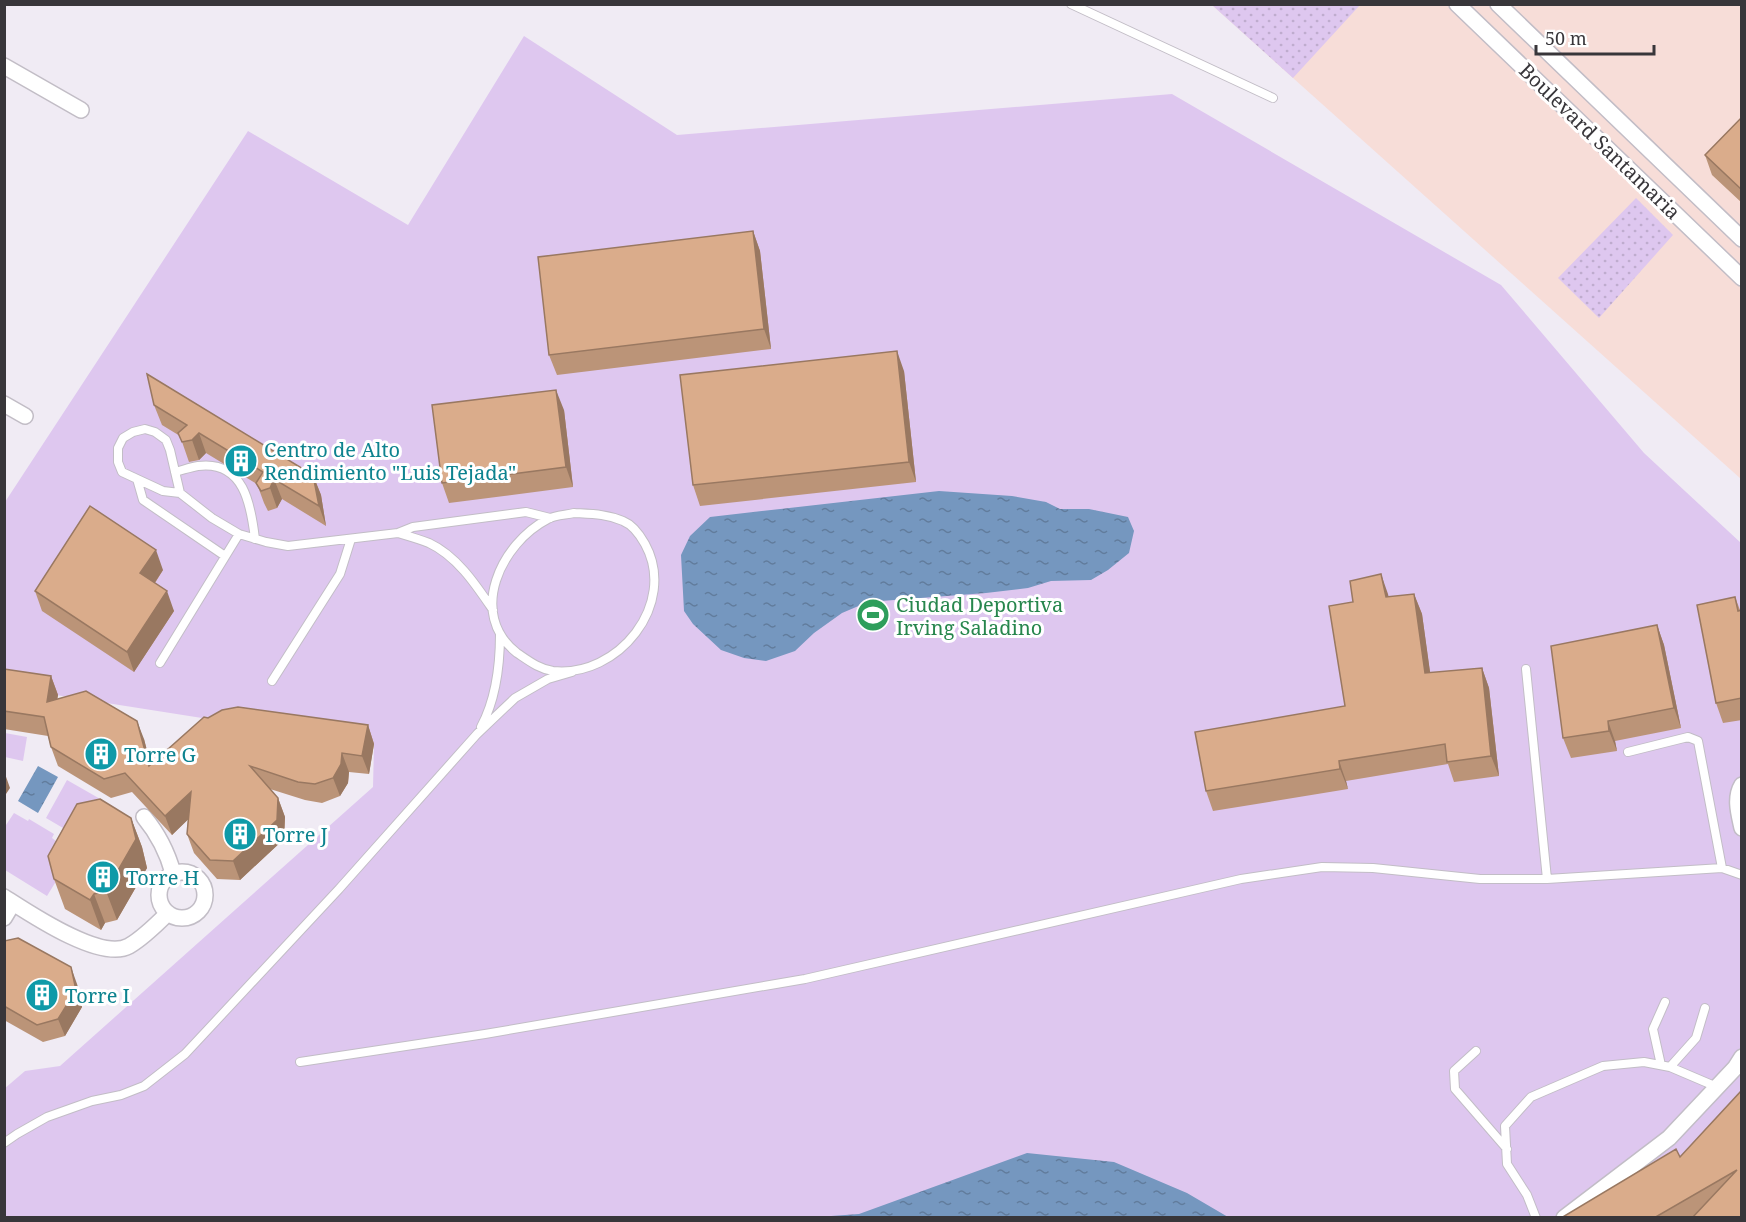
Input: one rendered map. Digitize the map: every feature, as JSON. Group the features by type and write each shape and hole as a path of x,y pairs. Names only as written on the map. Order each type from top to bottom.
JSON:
{"street":[{"name":"Boulevard Santamaria","path":"1457,4 1742,278"},
{"name":"Boulevard Santamaria","path":"1498,4 1742,239"},
{"path":"4,66 81,110"},
{"path":"4,404 25,416"},
{"path":"1742,785 1738,790 1737,801 1742,828"},
{"path":"144,817 159,829 173,873"},
{"path":"189,872 202,881 206,896 197,914 187,918 177,918 162,906 159,897 160,887 173,873 189,872"},
{"path":"4,918 9,900 51,925 92,945 110,949 128,947 168,913"},
{"path":"1564,1218 1669,1138 1742,1057"}],"lane":[{"path":"1071,4 1273,98"},
{"path":"180,493 166,440 145,429 123,438 118,448 118,462 122,472 164,491 180,493 212,518 238,534 288,546 398,533 413,527 526,512 550,518"},
{"path":"175,472 198,466 212,466 227,471 243,488 249,501 255,538"},
{"path":"138,479 143,500 225,556"},
{"path":"4,1143 16,1134 58,1113 144,1086 185,1054 339,890 477,734 515,698 548,680 591,667 610,658 632,638 645,618 651,603 654,578 650,553 639,534 625,522 601,514 574,513 550,518 531,529 512,549 501,567 494,589 493,610 500,634 500,663 486,717 477,734"},
{"path":"398,533 429,543 442,551 470,579 493,610"},
{"path":"160,663 238,534"},
{"path":"272,681 340,574 351,539"},
{"path":"500,634 513,650 532,664 551,671 572,672"},
{"path":"1526,669 1547,879"},
{"path":"1628,752 1688,737 1698,741 1722,868"},
{"path":"300,1062 485,1035 805,979 1230,881 1322,867 1373,868 1480,879 1547,879 1722,868 1742,875"},
{"path":"1665,1002 1653,1029 1666,1066"},
{"path":"1666,1066 1696,1038 1705,1008"},
{"path":"1476,1052 1454,1071 1455,1089 1507,1149"},
{"path":"1536,1218 1527,1195 1508,1164 1506,1126 1531,1097 1603,1066 1644,1062 1666,1066 1717,1087"}],"shaded area":[{"path":"1212,5 1741,5 1741,479 1293,78"},
{"path":"1212,5 1360,5 1293,78"},
{"name":"Ciudad Deportiva Irving Saladino","path":"524,36 677,135 1172,94 1501,285 1644,453 1741,543 1741,1217 5,1217 4,1089 25,1071 60,1066 373,787 374,745 5,687 5,502 248,131 408,225"},
{"path":"1636,198 1673,235 1599,318 1558,278"},
{"path":"5,733 27,737 23,761 5,757"},
{"path":"67,780 116,808 106,824 74,852 47,896 5,870 4,828 14,813 54,834 52,838 56,841 63,828 46,818"}],"water":[{"path":"939,491 1012,496 1046,502 1060,509 1089,509 1128,517 1134,531 1129,553 1091,580 1051,581 1028,588 986,593 868,602 842,613 814,633 795,651 766,661 744,658 721,650 693,624 684,611 681,555 690,536 710,517"},
{"path":"38,766 58,777 38,813 18,801"},
{"path":"1027,1153 1114,1162 1187,1193 1228,1217 817,1217 859,1214"}],"building":[{"path":"1742,117 1742,190 1705,155"},
{"path":"753,231 764,329 549,355 538,257"},
{"path":"897,351 909,462 693,485 680,375"},
{"path":"147,374 313,475 319,506 274,479 270,488 261,491 256,483 263,472 199,433 192,440 182,442 178,433 187,425 154,405"},
{"path":"556,390 566,467 442,483 432,405"},
{"path":"90,506 156,550 140,573 167,591 127,652 35,591"},
{"path":"1381,574 1386,597 1414,594 1425,673 1482,668 1491,756 1447,762 1445,744 1339,761 1340,769 1206,791 1195,732 1345,706 1329,606 1353,602 1350,581"},
{"path":"1735,597 1738,611 1742,610 1742,698 1716,703 1697,605"},
{"path":"1657,625 1674,708 1608,721 1609,731 1563,738 1551,646"},
{"path":"4,669 51,676 47,702 86,691 137,721 149,766 204,717 208,718 222,710 238,707 368,725 362,756 342,753 341,764 333,778 315,784 298,782 250,766 278,798 277,820 233,861 210,860 187,834 191,792 165,816 125,773 104,779 51,747 44,717 4,711"},
{"path":"100,799 131,818 136,839 106,891 94,894 90,900 54,879 48,856 77,804"},
{"name":"Torre I","path":"18,938 71,967 76,990 58,1019 37,1025 4,1006 4,941"},
{"path":"1742,1090 1742,1218 1692,1218 1737,1170 1654,1218 1561,1218 1676,1149 1680,1157"}],"place":[{"name":"Centro de Alto Rendimiento \"Luis Tejada\"","path":"241,461"},
{"name":"Ciudad Deportiva Irving Saladino","path":"873,615"},
{"name":"Torre G","path":"101,754"},
{"name":"Torre J","path":"240,834"},
{"name":"Torre H","path":"103,877"},
{"name":"Torre I","path":"42,995"}]}
